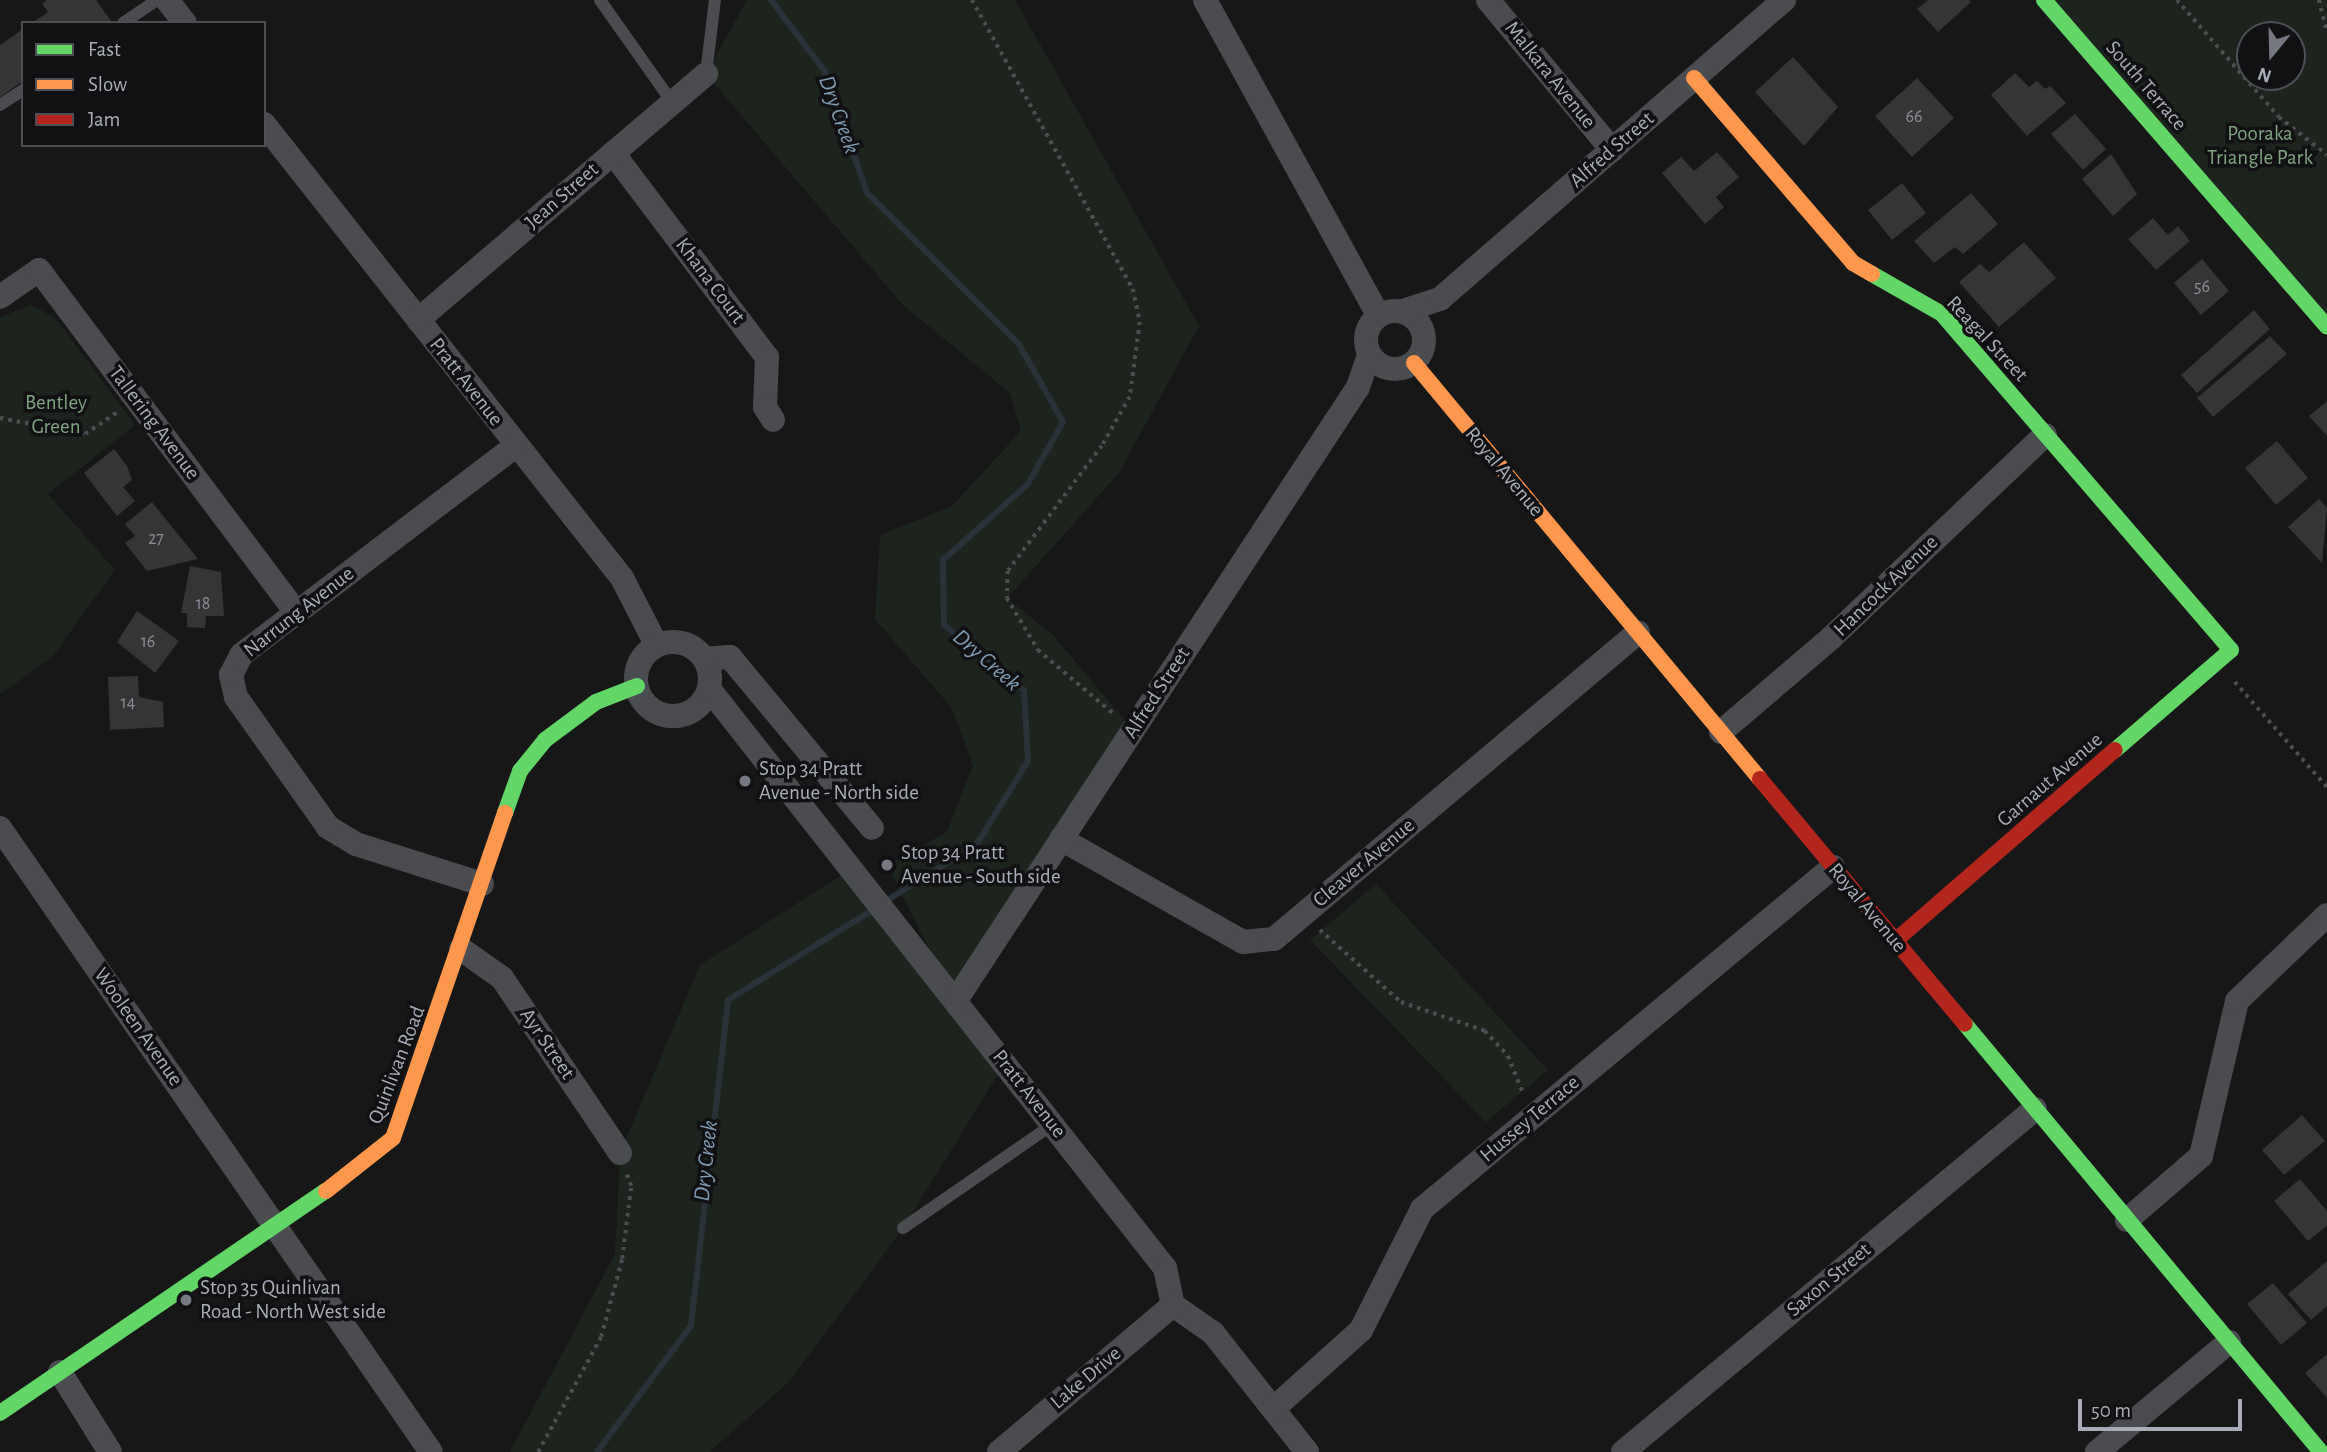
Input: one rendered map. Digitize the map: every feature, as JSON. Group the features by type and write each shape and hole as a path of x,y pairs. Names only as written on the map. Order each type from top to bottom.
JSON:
{"street":[{"path":"167,0 183,21"},
{"path":"1205,0 1378,315"},
{"name":"Malkara Avenue","path":"1488,0 1612,150"},
{"name":"Alfred Street","path":"1403,311 1440,299 1784,0"},
{"name":"South Terrace","path":"2044,0 2327,327"},
{"name":"Jean Street","path":"418,320 706,74"},
{"name":"Reagal Street","path":"1694,78 1853,263 1942,314 2231,650"},
{"name":"Pratt Avenue","path":"266,127 515,446 622,578 657,646"},
{"name":"Khana Court","path":"613,153 767,357 765,407 773,420"},
{"name":"Tallering Avenue","path":"0,297 39,270 297,612"},
{"name":"Alfred Street","path":"1424,336 1440,299"},
{"path":"1403,311 1424,336 1414,363 1379,362 1365,336 1378,315 1403,311"},
{"name":"Alfred Street","path":"956,1000 1358,387 1379,362"},
{"name":"Royal Avenue","path":"1414,363 2321,1452"},
{"name":"Hancock Avenue","path":"1721,732 1831,638 2045,435"},
{"name":"Narrung Avenue","path":"482,884 356,844 328,827 236,697 231,675 241,655 515,446"},
{"name":"Cleaver Avenue","path":"1061,839 1243,942 1274,939 1638,633"},
{"path":"705,659 702,699 669,716 651,709 637,686 642,659 657,646 684,644 705,659 730,657 872,828"},
{"name":"Garnaut Avenue","path":"1895,941 2231,650"},
{"name":"Quinlivan Road","path":"0,1413 373,1159 393,1138 461,949 520,771 545,740 596,702 637,686"},
{"name":"Pratt Avenue","path":"702,699 741,736 853,868 1165,1268 1173,1305"},
{"name":"Wooleen Avenue","path":"0,828 431,1452"},
{"name":"Hussey Terrace","path":"1273,1409 1361,1330 1422,1209 1833,867"},
{"path":"2127,1220 2201,1156 2237,1001 2327,915"},
{"name":"Ayr Street","path":"461,949 502,978 620,1153"},
{"name":"Saxon Street","path":"1623,1452 2035,1109"},
{"path":"1173,1305 1213,1333 1307,1452"},
{"name":"Lake Drive","path":"999,1452 1173,1305"},
{"path":"2097,1452 2230,1342"},
{"path":"60,1372 110,1452"}],"lane":[{"path":"126,21 157,0"},
{"path":"600,0 672,102"},
{"path":"706,74 715,0"},
{"path":"0,105 21,91"},
{"path":"903,1228 1053,1124"}],"path":[{"path":"972,0 1133,289 1140,322 1130,397 1102,446 1008,571 1007,598 1038,650 1133,730"},
{"path":"2177,0 2279,117 2327,155"},
{"path":"2327,2 2319,1 2327,32"},
{"path":"0,418 85,434 136,399"},
{"path":"2218,662 2327,787"},
{"path":"1304,914 1340,952 1368,967 1386,992 1469,1022 1495,1039 1538,1113"},
{"path":"538,1452 601,1337 622,1259 631,1186 620,1153"}],"green space":[{"path":"747,0 1015,0 1199,326 1119,473 1007,598 1053,635 1133,730 956,1000 1005,1063 903,1228 790,1381 709,1452 510,1452 615,1254 620,1153 700,965 853,868 953,995 887,865 947,832 973,766 952,708 875,619 880,535 952,506 1021,431 1010,393 903,305 706,74"},
{"name":"Pooraka Triangle Park","path":"2044,0 2327,0 2327,327"},
{"name":"Bentley Green","path":"31,305 55,318 135,425 48,494 115,570 52,657 0,694 0,317"},
{"path":"1376,884 1548,1070 1486,1122 1310,940"}],"building":[{"path":"47,0 96,0 111,21 35,21 48,12 42,4"},
{"path":"1928,0 1971,2 1938,32 1917,9"},
{"path":"21,30 21,82 0,97 0,45"},
{"path":"1793,57 1838,107 1804,146 1755,92"},
{"path":"2015,73 2029,87 2037,81 2045,89 2050,86 2066,103 2027,136 1991,95"},
{"path":"1917,78 1954,118 1912,157 1875,116"},
{"path":"2075,114 2106,149 2083,170 2051,134"},
{"path":"1717,152 1739,177 1716,197 1724,207 1705,224 1662,173 1681,157 1694,171"},
{"path":"2111,154 2137,194 2113,216 2082,179"},
{"path":"1902,183 1926,213 1892,240 1868,210"},
{"path":"1971,193 1998,224 1963,254 1955,247 1934,263 1914,241"},
{"path":"2153,218 2168,235 2178,226 2190,241 2156,270 2128,239"},
{"path":"2024,242 2056,278 1999,327 1959,282 1980,264 1989,272"},
{"path":"2202,259 2229,291 2201,315 2174,283"},
{"path":"2254,310 2270,329 2197,393 2181,375"},
{"path":"2270,336 2287,354 2213,417 2197,398"},
{"path":"2327,401 2327,436 2309,416"},
{"path":"2277,441 2308,478 2276,505 2245,468"},
{"path":"114,449 127,466 132,480 123,487 135,501 117,516 84,473"},
{"path":"2319,499 2327,508 2322,563 2288,527"},
{"path":"152,502 198,559 147,571 125,543 135,536 125,524"},
{"path":"190,566 221,572 224,616 206,616 205,628 187,627 187,613 181,613"},
{"path":"137,611 179,641 155,673 117,642"},
{"path":"138,676 139,697 163,702 164,727 110,730 108,677"},
{"path":"2302,1115 2325,1141 2284,1175 2262,1150"},
{"path":"2300,1179 2327,1211 2327,1226 2308,1241 2274,1201"},
{"path":"2327,1261 2327,1306 2311,1320 2288,1294"},
{"path":"2273,1283 2307,1323 2281,1345 2247,1304"},
{"path":"2327,1354 2327,1398 2305,1373"}],"waterway":[{"name":"Dry Creek","path":"771,0 824,70 867,193 1018,343 1063,422 1027,485 943,560 944,625 1024,690 1028,761 977,844 883,903"},
{"name":"Dry Creek","path":"597,1452 691,1326 728,1000 874,909"}],"traffic: fast":[{"path":"2044,0 2327,327"},
{"path":"1872,274 1942,314 2231,650 2115,750"},
{"path":"505,813 520,771 545,740 596,702 637,686"},
{"path":"1965,1024 2321,1452"},
{"path":"0,1413 326,1191"}],"traffic: slow":[{"path":"1694,78 1853,263 1872,274"},
{"path":"1414,363 1760,779"},
{"path":"326,1191 393,1138 505,813"}],"traffic: jam":[{"path":"1895,941 2115,750"},
{"path":"1760,779 1965,1024"}],"place":[{"name":"Stop 34 Pratt Avenue - North side","path":"745,781"},
{"name":"Stop 34 Pratt Avenue - South side","path":"887,865"},
{"name":"Stop 35 Quinlivan Road - North West side","path":"186,1300"}]}
